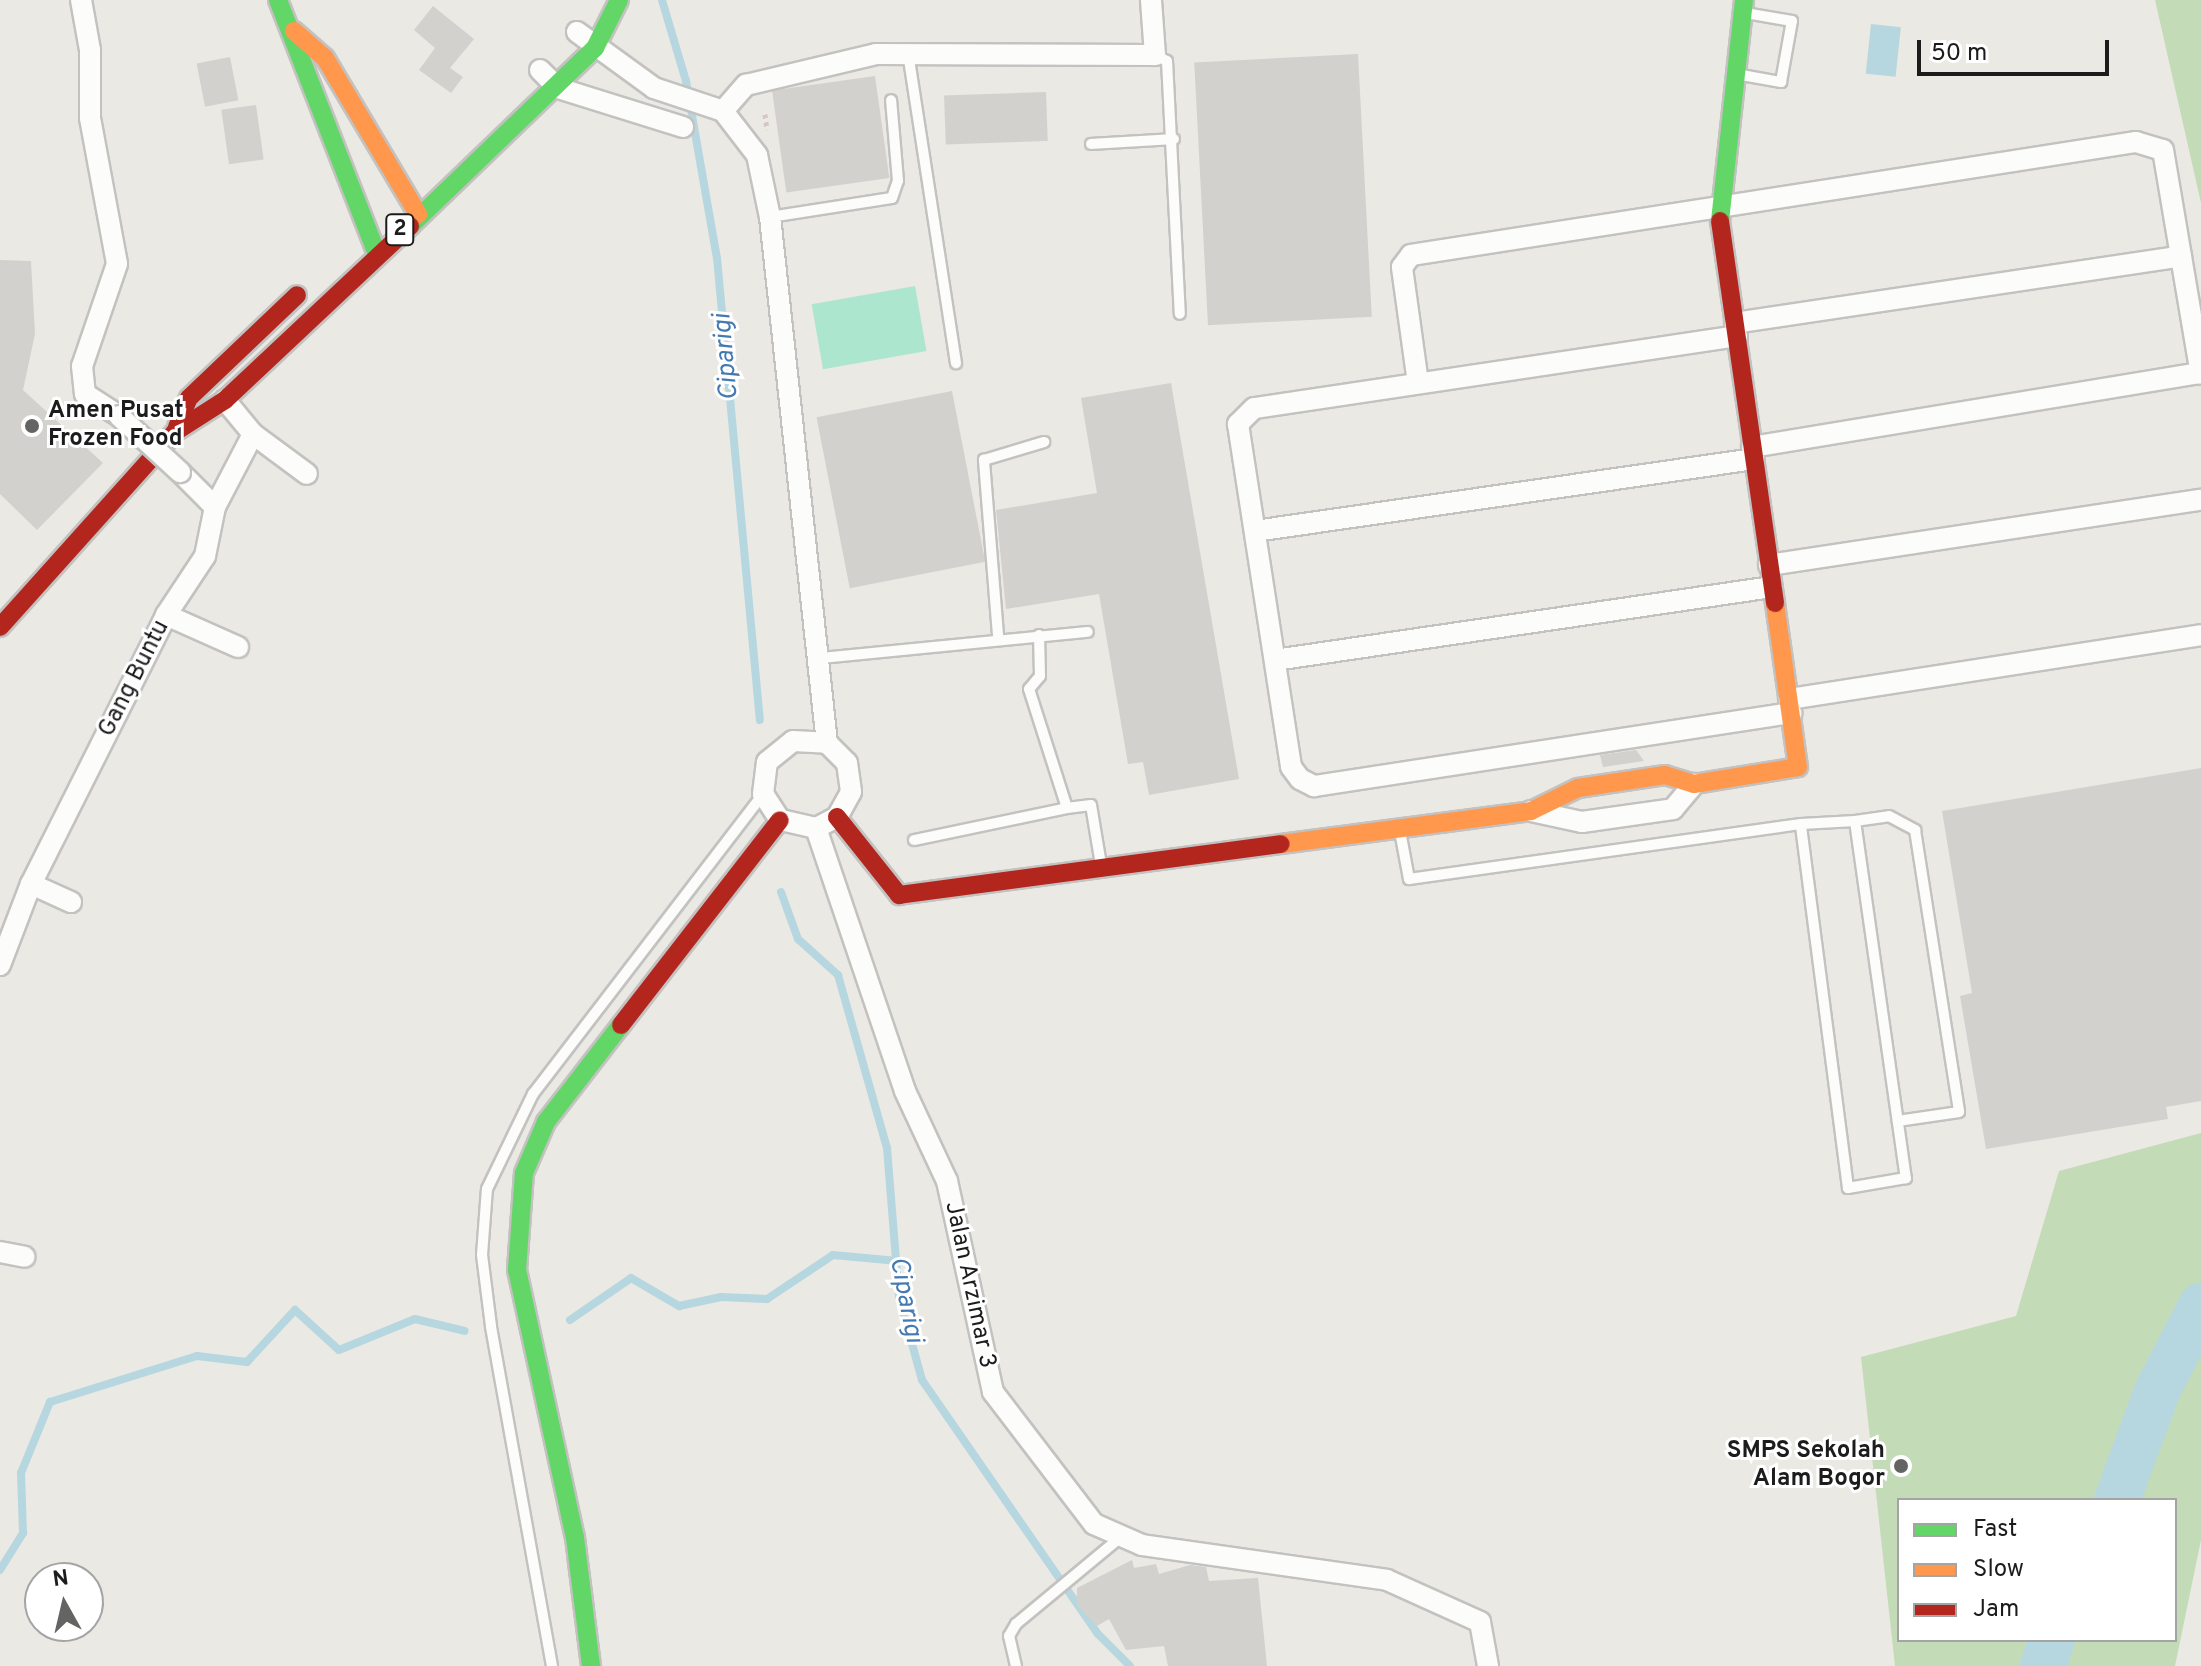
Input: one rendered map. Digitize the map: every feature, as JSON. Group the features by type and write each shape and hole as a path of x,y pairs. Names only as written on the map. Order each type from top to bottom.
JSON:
{"main road":[{"path":"278,0 294,31 360,234 376,251"},
{"path":"837,817 899,895 1103,872 1531,811 1578,788 1665,775 1694,784 1798,767 1719,212 1743,6"},
{"name":"2","path":"535,75 577,32 614,7"},
{"name":"2","path":"0,627 175,432 225,400 376,251 558,88 595,48 614,7"},
{"path":"294,31 325,58 411,188 418,214"},
{"name":"2","path":"360,234 411,188"},
{"name":"2","path":"175,432 189,398 311,283"},
{"path":"591,1666 575,1538 517,1270 524,1173 546,1122 780,820"}],"street":[{"path":"81,0 90,50 90,118 117,264 82,366 85,394 119,416 215,507"},
{"path":"720,110 730,97 758,81 908,51 1155,55 1151,0"},
{"path":"577,32 654,88 720,110 757,155 770,217 821,658 827,743 847,763 851,792 837,817 816,828 780,820 763,794 767,762 793,741 827,743"},
{"path":"535,75 558,88 683,127"},
{"path":"1255,531 1753,453 2199,374 2164,157 2153,143 1719,212 1411,255 1402,267 1418,383"},
{"path":"2181,256 1242,414 1255,531 1291,767 1314,786 2201,635"},
{"path":"225,400 253,434 307,474"},
{"name":"Gang Buntu","path":"0,965 31,884 166,615 205,556 215,507 253,434"},
{"path":"1769,565 2201,500"},
{"path":"1275,660 1772,587"},
{"path":"166,615 238,647"},
{"path":"1531,811 1582,822 1673,809 1694,784"},
{"name":"Jalan Arzimar 3","path":"816,828 905,1091 947,1181 993,1392 1094,1524 1117,1540"},
{"path":"31,884 71,902"},
{"path":"0,1252 25,1257"},
{"path":"1117,1540 1387,1580 1480,1622 1488,1666"}],"lane":[{"path":"1735,74 1781,82 1792,21 1743,6"},
{"path":"908,51 956,363"},
{"path":"1155,55 1167,61 1174,139 1180,314"},
{"path":"770,217 892,198 898,181 891,100"},
{"path":"1091,144 1174,139"},
{"path":"998,635 984,460 1044,442"},
{"path":"821,658 998,635 1088,632"},
{"path":"1039,635 1040,676 1029,689 1067,808"},
{"path":"552,1666 491,1326 482,1244 487,1189 533,1094 763,794"},
{"path":"914,840 1091,805 1103,872"},
{"path":"1400,829 1409,879 1801,824 1889,816 1915,830 1959,1112 1898,1121"},
{"path":"1801,824 1848,1188 1906,1178 1855,821"},
{"path":"1016,1666 1009,1636 1051,1595 1079,1577 1117,1540"}],"green space":[{"path":"2155,0 2201,0 2201,203"},
{"path":"915,286 926,351 823,369 812,304"},
{"path":"2201,1133 2201,1540 2175,1666 1895,1666 1861,1357 2016,1316 2059,1171"}],"water":[{"path":"1871,24 1901,27 1896,77 1866,74"}],"building":[{"path":"433,6 474,39 450,68 463,77 451,93 419,70 435,48 414,30"},
{"path":"1358,54 1372,317 1208,325 1194,63"},
{"path":"230,57 238,100 205,107 197,63"},
{"path":"875,76 889,178 786,192 772,90"},
{"path":"1046,92 1048,141 946,145 944,96"},
{"path":"256,105 264,159 229,164 221,110"},
{"name":"Amen Pusat Frozen Food","path":"0,260 31,261 35,334 23,390 103,463 37,530 0,494"},
{"path":"1171,383 1239,779 1149,795 1143,762 1128,764 1099,594 1006,609 996,510 1097,493 1081,398"},
{"path":"952,391 985,562 850,588 817,417"},
{"path":"1636,750 1644,761 1603,767 1600,755"},
{"path":"2201,768 2201,1101 2166,1107 2168,1119 1986,1149 1960,996 1972,993 1942,811"},
{"path":"1132,1560 1134,1568 1156,1564 1159,1574 1190,1565 1206,1567 1209,1581 1258,1578 1267,1666 1168,1666 1164,1646 1126,1650 1109,1619 1097,1626 1077,1605 1077,1588"}],"waterway":[{"name":"Ciparigi","path":"662,0 686,81 717,258 760,720"},
{"name":"Ciparigi","path":"781,892 798,939 838,975 887,1148 899,1297 922,1380 1098,1634 1130,1666"},
{"path":"570,1320 631,1278 679,1306 721,1297 767,1299 833,1255 898,1261"},
{"path":"2118,1498 2157,1391 2201,1306"},
{"path":"0,1570 23,1533 21,1473 50,1402 197,1356 247,1362 295,1310 339,1350 415,1319 465,1331"},
{"path":"2043,1666 2051,1642"}],"traffic: fast":[{"path":"278,0 376,251"},
{"path":"410,226 595,48 619,0"},
{"path":"1720,221 1744,0"},
{"path":"591,1666 575,1538 517,1270 524,1173 546,1122 621,1025"}],"traffic: slow":[{"path":"294,31 325,58 418,214"},
{"path":"1281,844 1531,811 1578,788 1665,775 1694,784 1798,767 1775,603"}],"traffic: jam":[{"path":"1720,221 1775,603"},
{"path":"0,627 175,432 225,400 410,226"},
{"path":"177,427 189,398 297,295"},
{"path":"837,817 899,895 1281,844"},
{"path":"621,1025 780,820"}],"place":[{"name":"Amen Pusat Frozen Food","path":"32,426"},
{"name":"SMPS Sekolah Alam Bogor","path":"1901,1466"}]}
